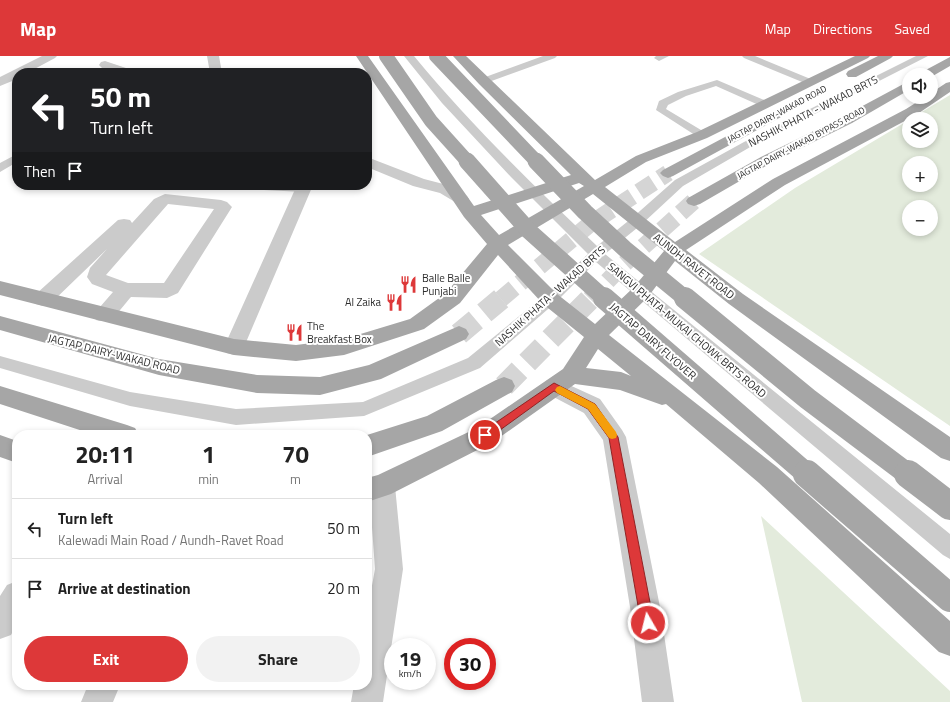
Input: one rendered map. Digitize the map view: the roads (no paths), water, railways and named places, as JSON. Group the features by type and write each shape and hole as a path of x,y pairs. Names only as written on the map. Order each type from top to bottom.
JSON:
{"main road":[{"path":"362,56 370,68"},
{"name":"JAGTAP DAIRY FLYOVER","path":"386,56 431,121 529,231 626,318 950,598"},
{"path":"436,56 540,166 625,249 808,399 950,506"},
{"name":"AUNDH RAVET ROAD","path":"459,56 483,81 589,182 637,221 736,299 950,450"},
{"name":"JAGTAP DAIRY-WAKAD ROAD","path":"589,182 641,159 702,135 864,56"},
{"name":"JAGTAP DAIRY-WAKAD ROAD","path":"668,173 887,56"},
{"path":"938,68 950,61"},
{"path":"372,70 466,206 497,244 550,299 680,402 768,475 950,641"},
{"path":"374,488 485,435 562,381 595,336 641,292 674,250 779,182 911,112 950,86"},
{"name":"JAGTAP DAIRY-WAKAD BYPASS ROAD","path":"694,202 766,160 847,120 902,88"},
{"path":"466,206 589,182"},
{"path":"0,288 234,347 296,353 344,347 417,324 453,298 497,244 553,212 589,182"},
{"name":"JAGTAP DAIRY-WAKAD ROAD","path":"0,323 160,367 257,384 320,386 373,372 459,334"},
{"path":"562,381 620,381 680,402"},
{"path":"372,444 434,424 504,386"},
{"path":"0,395 111,430"},
{"path":"0,446 12,450"}],"street":[{"path":"28,68 51,56"},
{"path":"213,56 215,68"},
{"path":"105,65 114,68"},
{"path":"1,81 12,76"},
{"path":"372,164 419,183 445,189 466,206"},
{"path":"234,347 303,190"},
{"path":"43,299 154,195"},
{"path":"103,315 126,290 167,291 172,288 223,211 224,207 221,205 171,199 165,199 160,202 97,272 96,277 126,290"},
{"path":"562,381 592,406 614,437 645,608 658,702"},
{"path":"372,672 389,569 374,488"},
{"path":"0,624 12,603"},
{"path":"97,702 102,690"},
{"path":"367,702 369,690"}],"lane":[{"name":"SANGVI PHATA-MUKAI CHOWK BRTS ROAD","path":"409,56 446,101 533,193 596,254 950,548"},
{"path":"483,81 552,56"},
{"path":"747,56 810,82"},
{"name":"NASHIK PHATA - WAKAD BRTS","path":"0,362 130,399 236,417 364,409 474,363 550,299 596,254 637,221 679,183 748,144 923,56"},
{"path":"702,135 661,110 663,103 682,94 717,83 765,104"},
{"path":"0,168 12,160"}],"tunnel":[{"path":"501,299 590,224 668,173"},
{"path":"590,299 624,264 694,201"},
{"path":"459,334 502,298"},
{"path":"504,386 591,298"}],"place":[{"name":"Balle Balle Punjabi","path":"409,284"},
{"name":"Al Zaika","path":"394,302"},
{"name":"The Breakfast Box","path":"294,332"}]}
